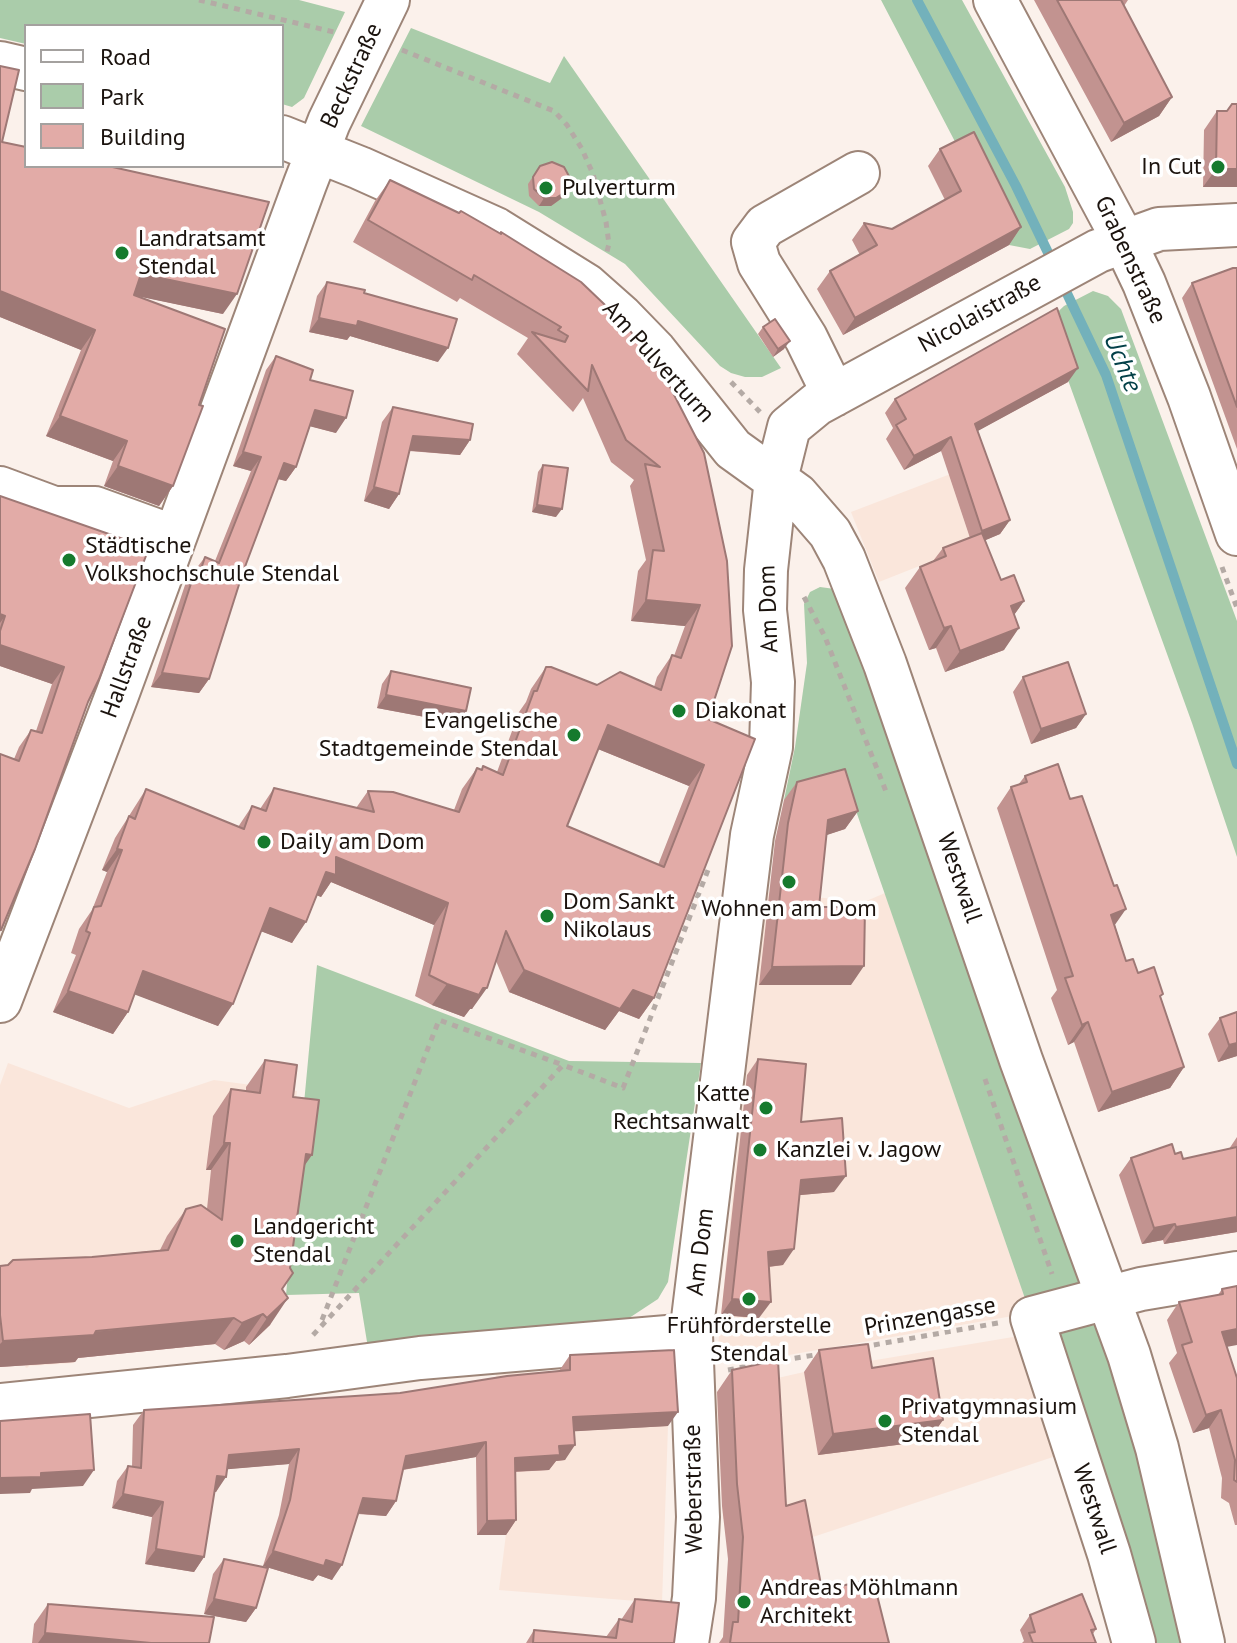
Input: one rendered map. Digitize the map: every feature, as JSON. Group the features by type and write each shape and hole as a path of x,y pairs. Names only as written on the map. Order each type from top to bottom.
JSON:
{"street":[{"name":"Beckstraße","path":"300,144 369,40 388,0"},
{"name":"Grabenstraße","path":"995,0 1108,248 1164,331 1237,534"},
{"path":"0,63 24,69"},
{"name":"Am Pulverturm","path":"300,144 496,229 586,285 655,351 733,449 776,479"},
{"name":"Hallstraße","path":"3,986 175,537 300,144"},
{"path":"834,395 806,338 759,263 753,242 765,226 858,173"},
{"name":"Nicolaistraße","path":"776,479 789,427 798,417 1030,287 1108,248 1159,229 1237,225"},
{"name":"Am Dom","path":"691,1335 752,835 771,747 773,682 765,610 776,479"},
{"name":"Westwall","path":"776,479 812,510 830,533 844,559 885,664 1021,1060 1129,1355 1157,1448 1203,1643"},
{"path":"0,488 54,508 95,508 175,537"},
{"path":"1048,1314 1141,1289 1237,1273"},
{"name":"Westwall","path":"1048,1314 1134,1643"},
{"path":"0,1405 287,1376 420,1358 691,1335"},
{"name":"Weberstraße","path":"687,1643 694,1598 698,1517 691,1335"}],"path":[{"path":"199,0 369,40 422,56 554,111 582,149 593,174 606,222 609,244 606,256"},
{"path":"730,381 785,439"},
{"path":"799,589 825,637 891,805"},
{"path":"320,1325 439,1020 623,1088 712,862 752,835"},
{"path":"287,1376 320,1325 563,1065"},
{"path":"983,1072 1048,1314"},
{"name":"Prinzengasse","path":"862,1347 1048,1314"},
{"path":"692,1376 831,1352"}],"shaded area":[{"path":"974,465 1000,534 879,582 851,512"},
{"path":"765,892 864,902 885,893 1030,1313 783,1356 717,1357 759,926"},
{"path":"8,1063 129,1108 214,1080 297,1091 270,1325 249,1345 238,1335 218,1344 73,1358 74,1363 27,1368 27,1364 0,1366 0,1085"},
{"name":"Privatgymnasium Stendal","path":"1025,1335 1062,1454 810,1538 723,1519 716,1392 804,1372"},
{"path":"664,1365 668,1426 662,1603 499,1590 506,1534 496,1374"}],"green space":[{"path":"0,0 299,0 345,12 304,98 292,107 284,105 284,24 24,24 24,44 0,38"},
{"path":"881,0 962,0 1065,187 1073,212 1073,223 1069,229 1030,249 1009,245"},
{"path":"411,28 550,83 564,56 781,368 762,377 731,373 720,366 625,264 539,212 361,126"},
{"path":"1093,291 1108,296 1121,309 1237,621 1237,857 1192,723 1047,322 1064,306"},
{"path":"820,587 842,590 1090,1298 1030,1313 846,782 784,800 807,663 804,604 810,592"},
{"path":"317,965 569,1061 701,1063 668,1282 658,1299 620,1324 368,1348 359,1293 286,1295"},
{"path":"1104,1324 1190,1643 1145,1643 1055,1330"}],"building":[{"path":"1057,0 1121,0 1172,97 1124,123"},
{"name":"Landratsamt Stendal","path":"0,66 19,70 2,142 24,147 24,168 117,168 269,202 237,294 141,274 134,295 225,329 199,405 203,406 173,486 118,466 127,441 60,416 95,330 0,291"},
{"path":"1232,104 1237,104 1237,169 1216,169 1217,111 1227,111"},
{"path":"974,132 1021,227 855,318 830,271 877,245 864,223 892,229 961,191 940,149"},
{"name":"Pulverturm","path":"552,162 564,167 570,178 567,191 556,198 544,198 534,189 533,177 540,166"},
{"path":"390,180 501,232 581,282 626,325 669,385 704,453 727,561 732,646 708,719 755,739 654,998 633,990 620,1009 524,970 506,931 487,988 483,988 479,995 447,984 429,975 448,903 336,857 336,875 326,872 306,922 270,908 233,1004 143,971 128,1012 68,991 90,933 86,931 94,907 101,906 122,850 117,849 129,816 135,819 146,789 244,829 252,806 266,811 274,788 374,812 368,791 393,792 459,812 477,768 482,770 483,766 503,775 546,667 597,685 620,672 661,690 672,655 681,658 700,605 646,600 653,550 664,551 645,464 660,467 626,440 592,365 588,391 532,332 565,342 568,336 558,330 561,327 474,275 472,280 368,220","holes":["608,725 704,765 664,867 567,826"]},
{"path":"1237,268 1237,407 1192,283"},
{"path":"327,282 365,290 364,293 457,319 448,348 358,321 357,326 319,318"},
{"path":"1057,308 1078,368 975,424 1010,520 982,531 951,437 914,456 896,425 906,419 895,399"},
{"path":"775,319 790,341 778,349 763,327"},
{"path":"276,356 313,370 310,380 353,391 346,418 315,410 296,467 284,463 243,572 209,679 162,673 196,568 201,569 205,557 219,563 261,457 243,452"},
{"path":"393,407 473,424 470,440 413,436 399,494 374,487"},
{"path":"543,465 568,468 562,509 537,505"},
{"path":"0,496 149,548 88,702 35,849 1,930 0,754 19,761 31,730 42,733 64,667 0,645 5,616 0,614"},
{"path":"982,533 1001,580 1014,575 1024,601 1011,606 1019,628 960,651 951,626 944,628 920,567 946,556 943,548"},
{"path":"1068,662 1086,714 1041,729 1023,677"},
{"path":"391,671 471,688 466,711 386,695"},
{"path":"1058,764 1070,799 1082,796 1114,886 1117,885 1126,909 1111,915 1126,961 1133,959 1138,973 1154,967 1163,994 1160,996 1184,1067 1112,1092 1088,1022 1082,1025 1065,978 1073,976 1011,787 1027,782 1025,776"},
{"path":"845,769 858,811 828,820 819,907 865,907 864,966 772,967 788,823 797,782"},
{"path":"1237,1012 1237,1043 1229,1045 1220,1018"},
{"path":"758,1059 806,1064 801,1122 842,1118 846,1176 801,1180 794,1249 768,1252 771,1302 732,1299"},
{"name":"Landgericht Stendal","path":"265,1060 297,1065 293,1097 319,1100 312,1155 306,1154 290,1268 293,1273 282,1289 288,1298 267,1318 263,1314 242,1323 234,1318 96,1331 94,1335 3,1341 0,1266 8,1265 13,1260 168,1250 186,1209 201,1205 222,1220 230,1143 224,1143 231,1089 260,1093"},
{"path":"1172,1144 1175,1154 1181,1152 1183,1159 1237,1147 1237,1217 1154,1228 1131,1158"},
{"path":"1237,1286 1237,1329 1222,1332 1237,1378 1237,1482 1234,1480 1235,1460 1221,1410 1206,1415 1182,1345 1192,1342 1179,1302 1223,1294 1222,1289"},
{"path":"868,1344 872,1368 933,1358 943,1420 833,1434 819,1350"},
{"path":"674,1350 678,1412 573,1417 575,1445 559,1446 560,1455 515,1458 516,1520 487,1521 486,1442 406,1456 396,1501 363,1498 342,1565 326,1560 324,1566 273,1551 290,1500 299,1449 229,1455 226,1477 217,1476 204,1557 156,1549 163,1502 123,1494 128,1466 141,1468 144,1410 400,1393 507,1376 570,1370 570,1355"},
{"path":"778,1360 786,1506 805,1500 822,1590 873,1579 889,1643 730,1643 733,1622 738,1622 743,1537 737,1484 732,1370"},
{"path":"90,1414 94,1470 41,1473 41,1477 0,1478 0,1421"},
{"path":"224,1559 268,1568 256,1608 214,1599"},
{"path":"1082,1594 1096,1629 1091,1630 1096,1643 1033,1643 1029,1633 1035,1632 1030,1615"},
{"path":"635,1599 679,1603 674,1643 533,1643 534,1630 616,1638 619,1619 632,1622"},
{"path":"48,1604 214,1617 209,1643 151,1643 45,1633"}],"waterway":[{"name":"Uchte","path":"917,0 1016,186 1053,263"},
{"name":"Uchte","path":"1061,281 1106,375 1237,764"}],"place":[{"name":"In Cut","path":"1218,167"},
{"name":"Pulverturm","path":"546,188"},
{"name":"Landratsamt Stendal","path":"122,253"},
{"name":"Städtische Volkshochschule Stendal","path":"69,560"},
{"name":"Diakonat","path":"679,711"},
{"name":"Evangelische Stadtgemeinde Stendal","path":"574,735"},
{"name":"Daily am Dom","path":"264,842"},
{"name":"Wohnen am Dom","path":"789,882"},
{"name":"Dom Sankt Nikolaus","path":"547,916"},
{"name":"Katte Rechtsanwalt","path":"766,1108"},
{"name":"Kanzlei v. Jagow","path":"760,1150"},
{"name":"Landgericht Stendal","path":"237,1241"},
{"name":"Frühförderstelle Stendal","path":"749,1299"},
{"name":"Privatgymnasium Stendal","path":"885,1421"},
{"name":"Andreas Möhlmann Architekt","path":"744,1602"}]}
